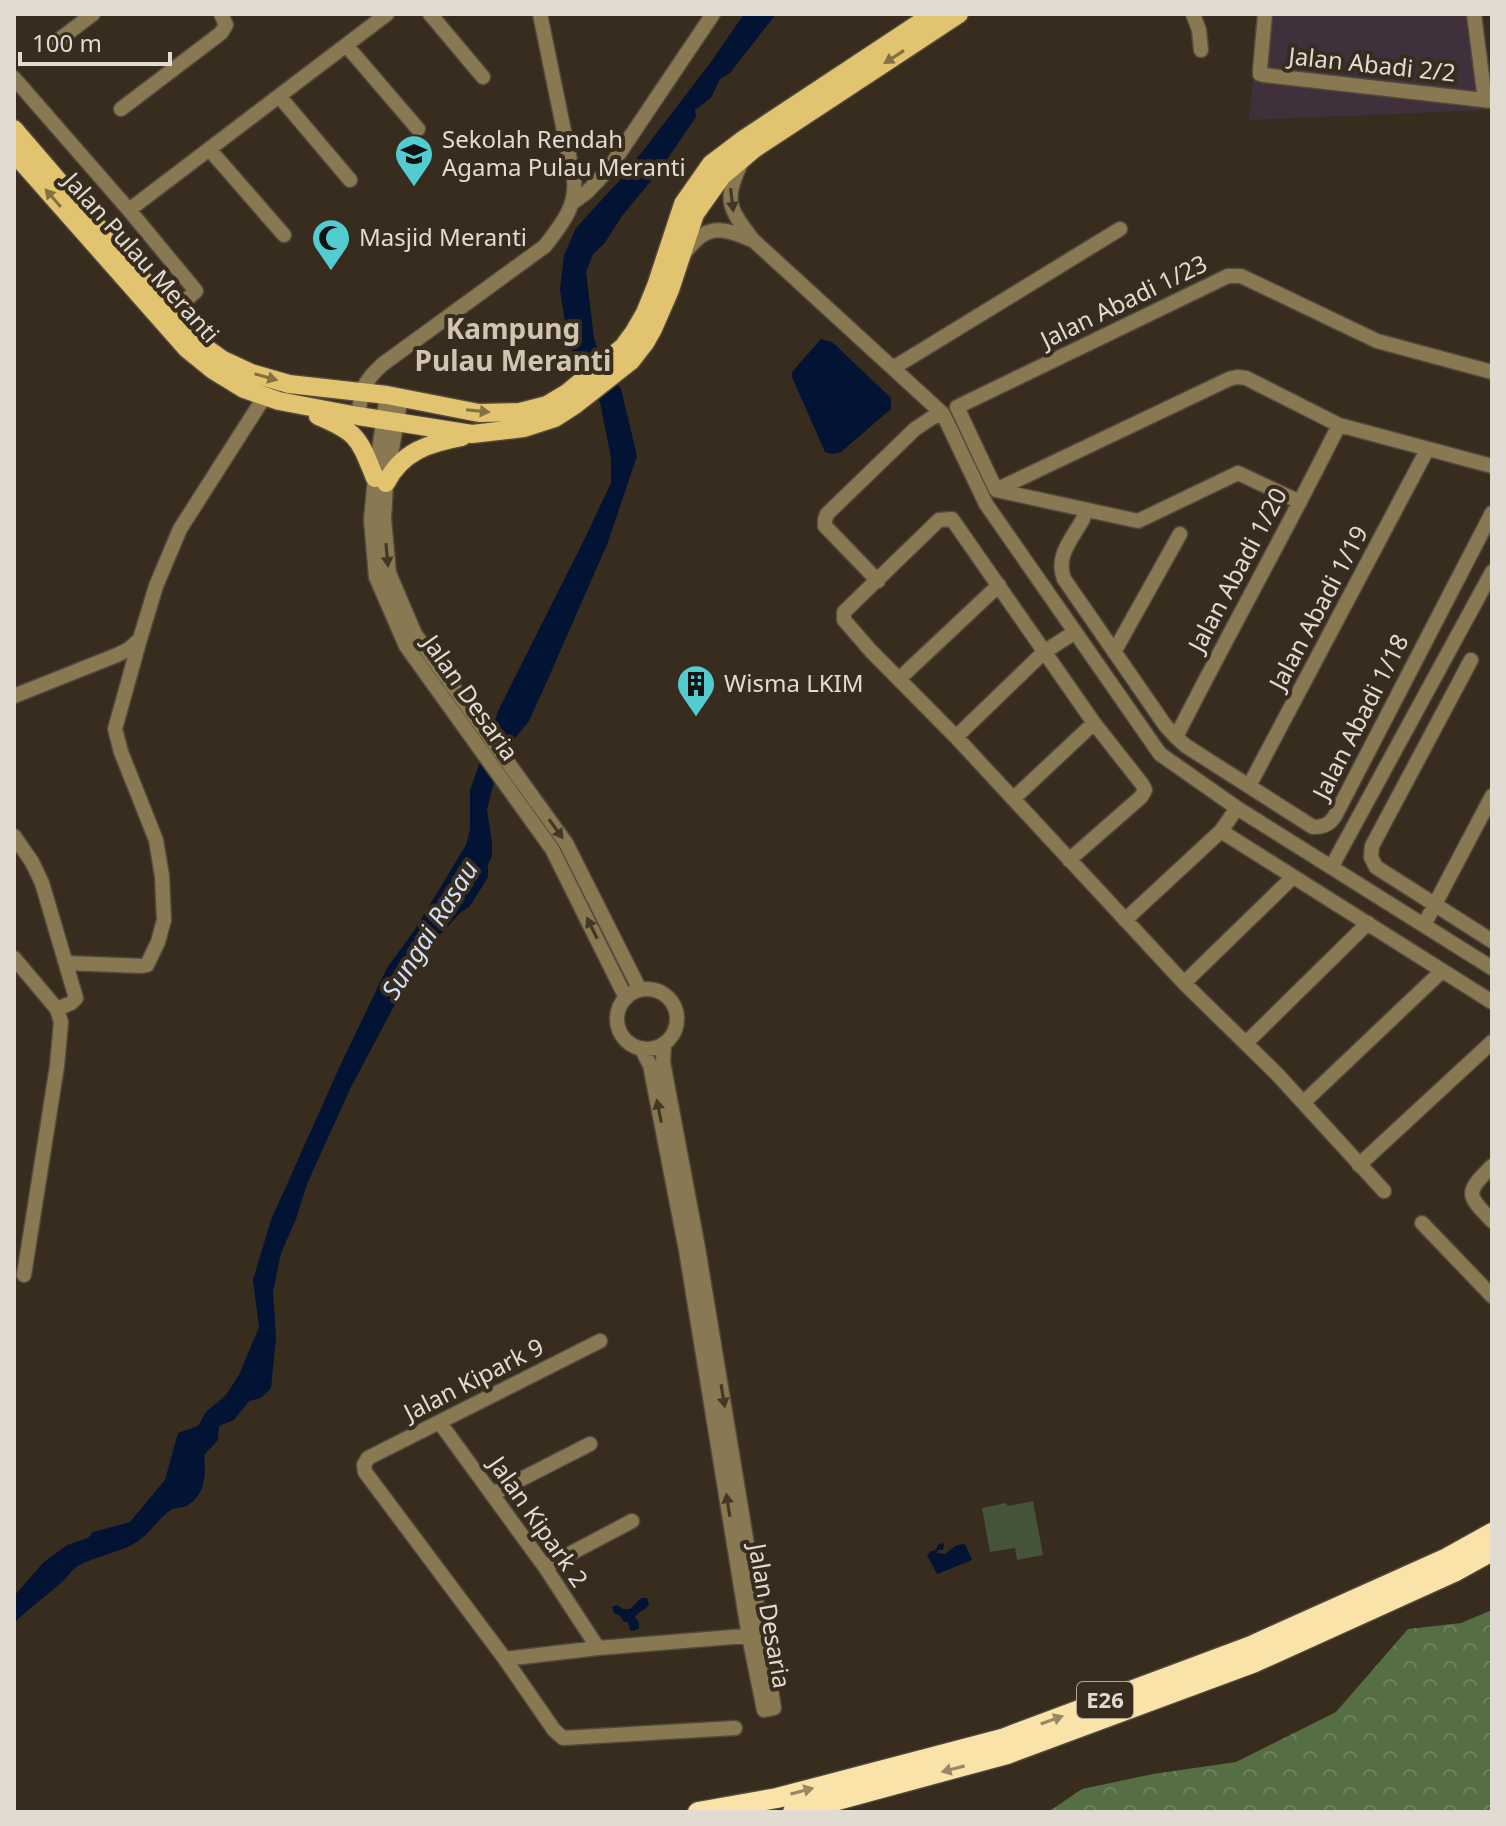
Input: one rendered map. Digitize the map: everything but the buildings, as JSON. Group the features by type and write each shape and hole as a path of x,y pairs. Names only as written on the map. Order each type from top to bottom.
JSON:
{"highway":[{"name":"E26","path":"698,1812 777,1798 1002,1739 1251,1646 1447,1558 1492,1533"},
{"name":"E26","path":"793,1812 1007,1754 1255,1662 1454,1572 1492,1551"}],"main road":[{"name":"Jalan Pulau Meranti","path":"627,354 656,286 683,204 711,164 933,14"},
{"name":"Jalan Pulau Meranti","path":"14,153 187,349 244,389 272,399 358,416 472,434 524,428 555,418 571,399 653,329 670,290 695,214 722,176 744,157 959,14"},
{"name":"Jalan Pulau Meranti","path":"14,129 195,340 223,360 251,373 289,384 394,396 479,413 520,412 571,399"},
{"path":"272,399 351,432 381,480 418,449 472,434"}],"street":[{"path":"59,42 93,14"},
{"path":"129,210 387,14"},
{"path":"450,14 434,19 483,77"},
{"path":"358,416 365,382 383,364 545,246 564,221 575,192 574,180 540,14"},
{"path":"572,203 608,170 713,14"},
{"path":"1193,14 1201,50"},
{"name":"Jalan Abadi 2/2","path":"1265,14 1260,74 1489,100"},
{"path":"1474,14 1489,100"},
{"path":"121,109 221,33 224,20"},
{"path":"346,45 418,129"},
{"path":"14,78 196,291 171,313"},
{"path":"279,96 350,180"},
{"path":"210,150 284,235"},
{"path":"744,157 731,185 729,198 733,211 753,240 943,414 986,504 1160,754 1297,847 1492,968"},
{"path":"679,261 698,238 711,231 721,229 753,240"},
{"path":"893,368 1120,229"},
{"name":"Jalan Abadi 1/23","path":"996,490 957,407 1228,276 1241,276 1377,341 1492,372"},
{"path":"996,490 1237,377 1246,378 1339,425 1492,466"},
{"name":"Jalan Desaria","path":"394,396 381,480 371,520 376,577 406,646 552,849 633,994"},
{"path":"66,963 147,965 158,942 164,920 156,840 115,729 156,586 180,529 272,399"},
{"path":"878,581 825,526 827,514 924,422 943,414"},
{"name":"Jalan Abadi 1/20","path":"1176,737 1339,425"},
{"name":"Jalan Abadi 1/19","path":"1249,786 1427,450"},
{"path":"996,490 1138,521 1238,473 1300,502"},
{"name":"Jalan Desaria","path":"381,480 389,573 415,634 566,843 633,994"},
{"name":"Jalan Abadi 1/18","path":"1083,519 1061,558 1060,568 1064,579 1165,725 1186,746 1313,827 1320,827 1332,822 1492,513"},
{"path":"1069,860 1141,797 1145,790 1094,723 952,519 943,518 844,612 844,620 1184,983 1247,1042 1304,1102 1384,1191"},
{"path":"1114,652 1180,534"},
{"path":"1332,866 1492,572"},
{"path":"899,679 999,585"},
{"path":"956,737 1044,652 1075,632"},
{"path":"14,696 117,655 140,639"},
{"path":"1471,660 1372,846 1371,857 1376,867 1492,941"},
{"path":"1013,799 1094,723"},
{"path":"1424,925 1492,796"},
{"path":"1125,920 1221,831 1237,808"},
{"path":"1221,831 1492,1002"},
{"path":"14,836 42,883 76,998 57,1009"},
{"path":"1184,983 1293,877"},
{"path":"1247,1042 1368,923"},
{"path":"14,958 57,1009 61,1022 57,1066 24,1275"},
{"path":"1304,1102 1442,971"},
{"name":"Jalan Desaria","path":"655,990 669,998 676,1013 675,1030 664,1044 663,1062 698,1248 756,1636 650,1065 641,1048 626,1040 618,1025 620,1006 633,994 655,990"},
{"path":"1359,1165 1492,1042"},
{"path":"641,1048 664,1044"},
{"path":"1492,1166 1474,1183 1472,1194 1476,1204 1492,1221"},
{"path":"1422,1223 1492,1296"},
{"name":"Jalan Kipark 9","path":"505,1659 365,1472 364,1465 368,1458 600,1341"},
{"name":"Jalan Kipark 2","path":"440,1423 545,1567 598,1648"},
{"path":"492,1494 590,1444"},
{"path":"545,1567 632,1521"},
{"path":"735,1728 563,1738 554,1730 505,1659 598,1648 756,1636"}],"shaded area":[{"path":"1260,14 1476,14 1489,110 1249,120"}],"green space":[{"path":"1033,1501 1043,1555 1017,1560 1015,1548 990,1552 982,1508"},
{"path":"1492,1610 1492,1812 1048,1812 1082,1789 1153,1774 1236,1762 1336,1712 1408,1629 1461,1623"}],"water":[{"name":"Sungai Rasau","path":"744,14 776,14 730,73 720,79 711,98 695,110 696,117 659,171 593,254 586,272 594,338 598,351 621,389 637,456 608,542 548,679 529,721 515,738 494,781 487,810 492,842 488,877 470,906 460,913 418,961 351,1087 307,1184 281,1253 273,1292 276,1338 271,1388 261,1398 249,1401 234,1420 219,1426 218,1440 204,1455 204,1483 194,1500 171,1510 135,1543 76,1568 14,1623 14,1596 43,1563 67,1545 88,1538 93,1532 130,1522 165,1480 178,1433 198,1426 206,1412 226,1395 239,1375 259,1327 253,1280 271,1220 387,968 414,931 466,845 470,830 470,790 499,709 611,483 611,458 600,402 573,353 566,328 560,290 564,255 576,228 649,143"},
{"path":"821,339 832,342 891,398 891,409 841,452 832,454 825,452 792,377 792,372"},
{"path":"941,1543 944,1544 943,1550 937,1553 945,1554 957,1545 965,1544 972,1560 937,1574 927,1555"},
{"path":"641,1598 647,1598 649,1604 635,1617 639,1629 632,1631 628,1622 614,1613 612,1607 617,1605 630,1609"}],"place":[{"name":"Sekolah Rendah Agama Pulau Meranti","path":"414,188"},
{"name":"Masjid Meranti","path":"331,272"},
{"name":"Wisma LKIM","path":"696,718"}],"district":[{"name":"Kampung Pulau Meranti","path":"513,345"}]}
